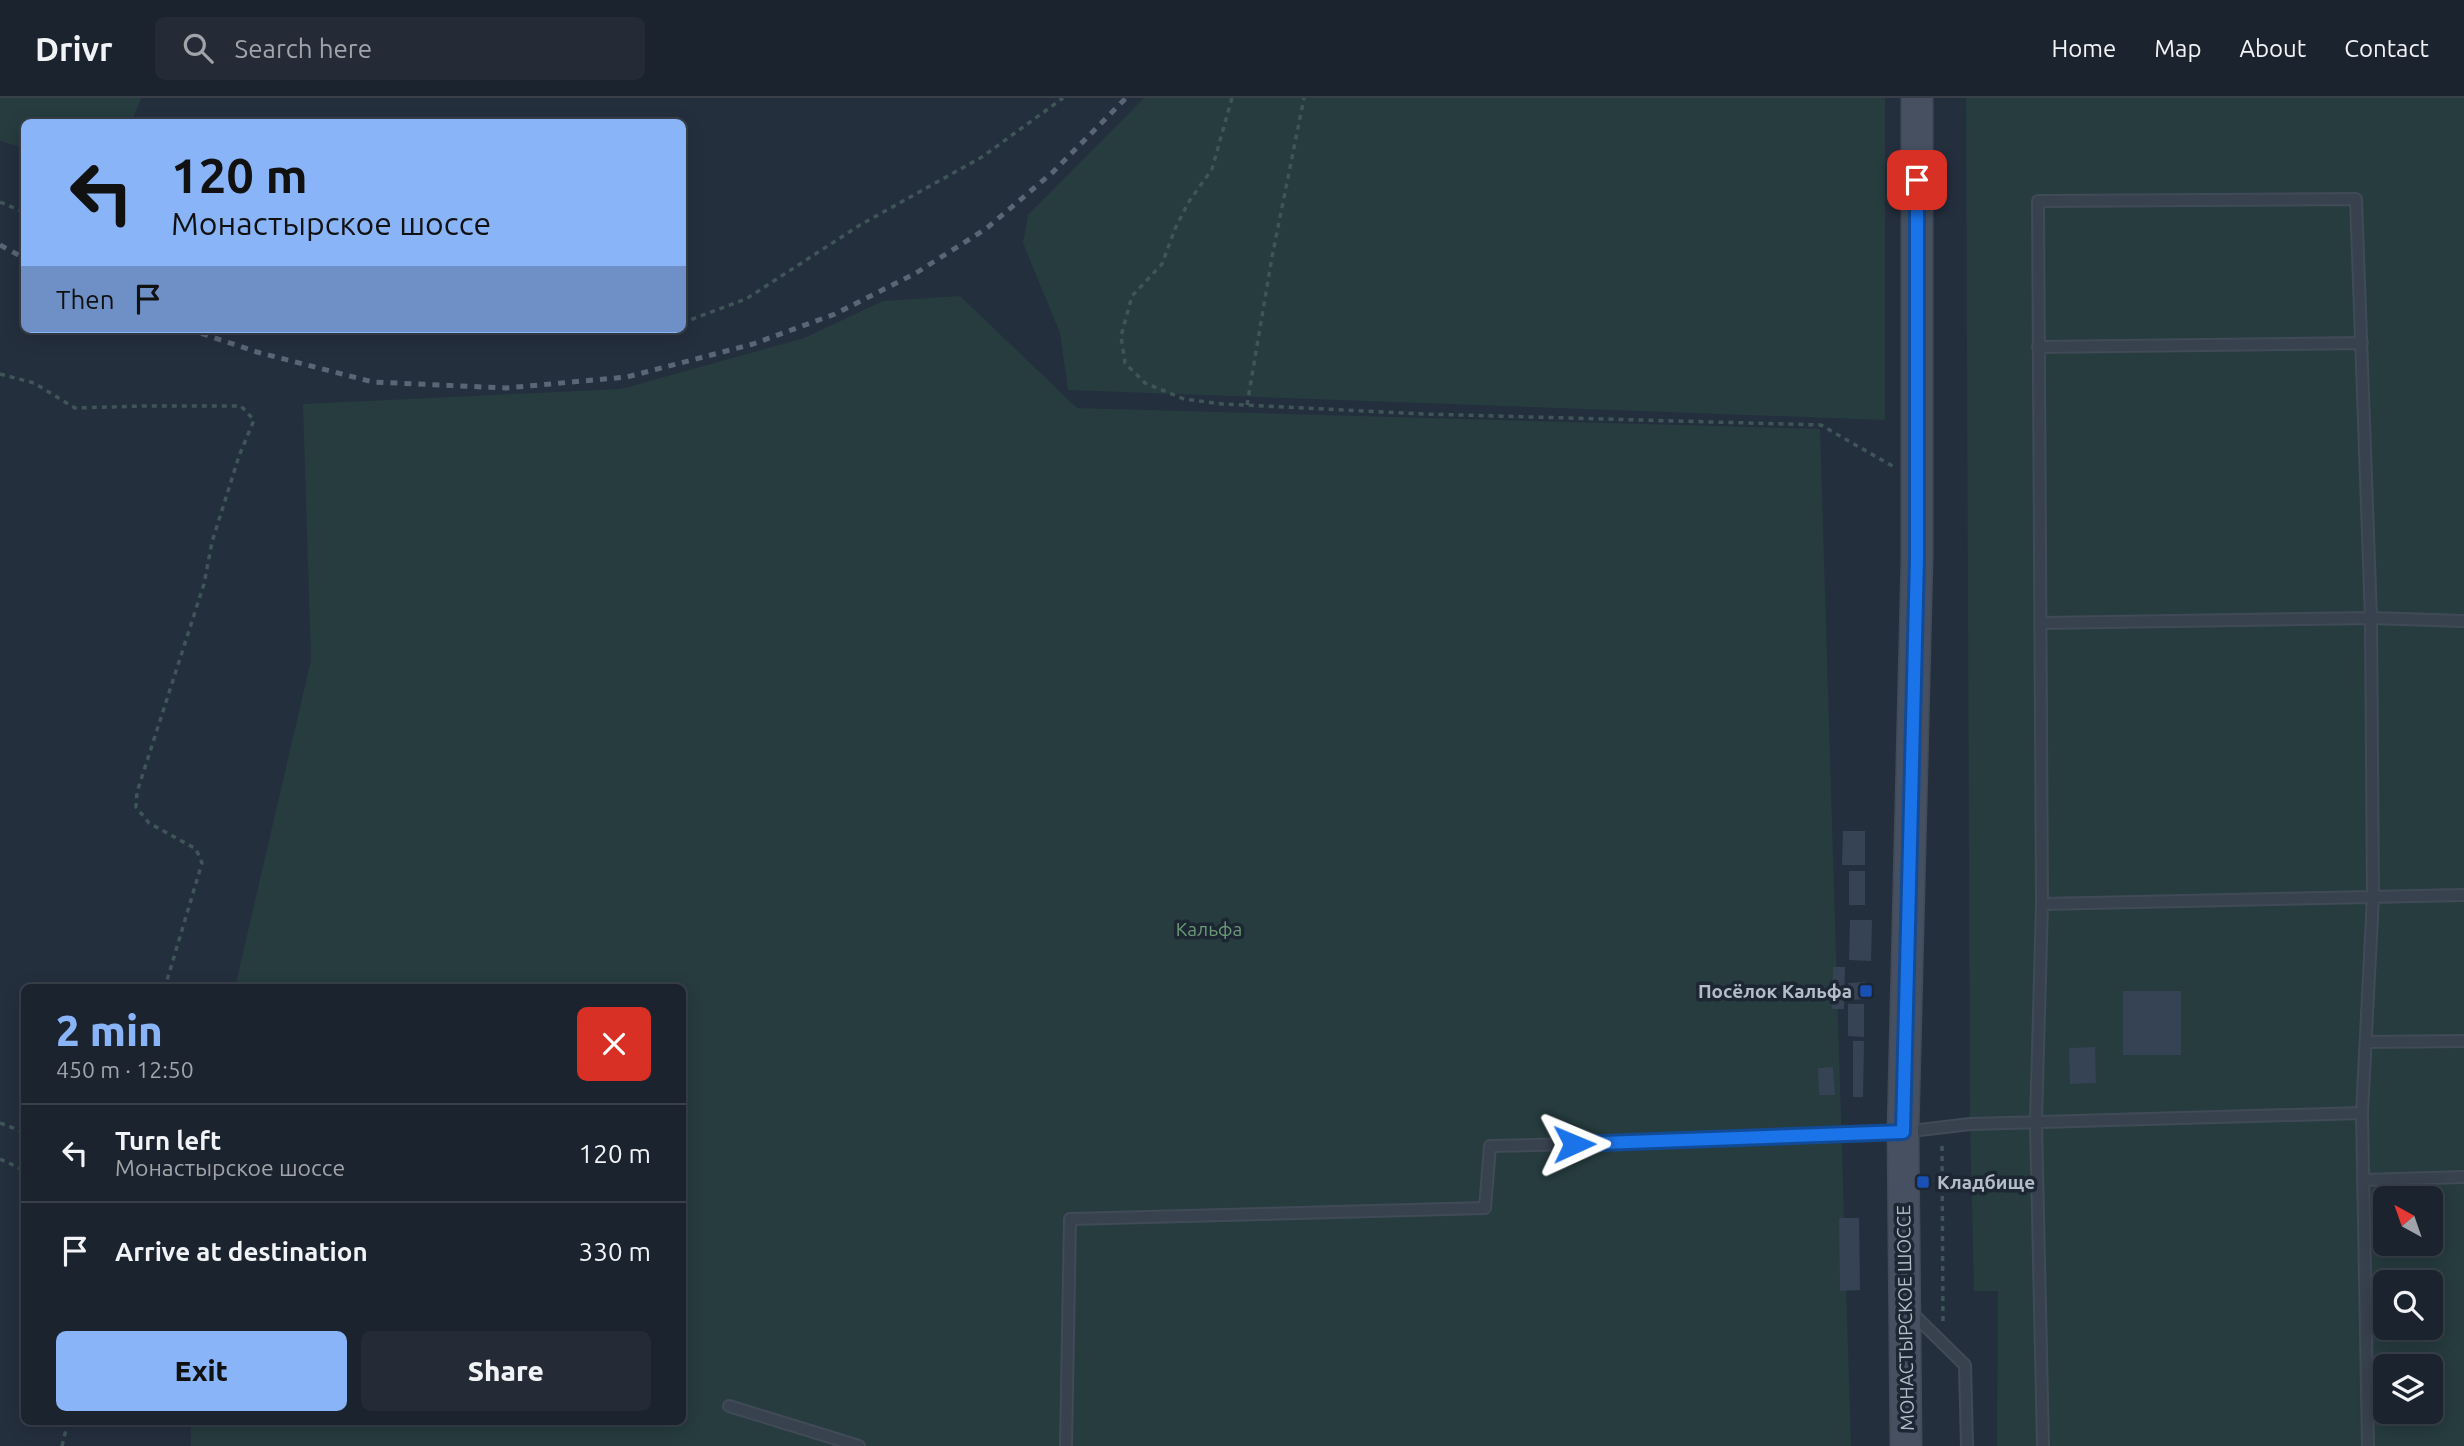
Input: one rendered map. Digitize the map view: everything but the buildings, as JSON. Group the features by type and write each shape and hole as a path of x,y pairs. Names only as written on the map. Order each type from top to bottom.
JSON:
{"main road":[{"name":"МОНАСТЫРСКОЕ ШОССЕ","path":"1906,1446 1903,1132 1917,480 1917,98"}],"lane":[{"path":"2043,1446 2036,1122 2042,904 2038,201 2356,199 2371,618 2373,897 2362,1113 2368,1446"},
{"path":"2038,347 2362,343"},
{"path":"2040,623 2371,618 2464,621"},
{"path":"2042,904 2464,895"},
{"path":"2367,1042 2464,1041"},
{"path":"1066,1446 1070,1219 1485,1208 1490,1146 1903,1132 1970,1124 2362,1113"},
{"path":"2363,1180 2464,1177"},
{"path":"1903,1305 1965,1365 1967,1446"},
{"path":"729,1406 859,1446"}],"path":[{"path":"686,322 746,299 860,225 982,157 1063,98"},
{"path":"1232,98 1212,169 1188,203 1162,264 1132,296 1121,336 1125,363 1145,383 1184,399 1247,405 1424,414 1821,425 1917,480"},
{"path":"1247,405 1272,257 1304,98"},
{"path":"0,202 21,211"},
{"path":"0,374 34,383 75,408 241,406 254,420 239,456 216,530 204,584 137,792 136,807 149,822 196,849 202,863 166,984"},
{"path":"0,1123 21,1131"},
{"path":"1942,1146 1943,1343"},
{"path":"0,1159 21,1169"},
{"path":"62,1446 67,1425"}],"green space":[{"path":"0,98 141,98 133,119 21,119 21,147 0,141"},
{"path":"1144,98 1885,98 1885,420 1068,390 1060,333 1023,243 1028,215"},
{"path":"1966,98 2464,98 2464,1446 1997,1446 1998,1291 1974,1291 1970,1124"},
{"name":"Кальфа","path":"960,296 1077,408 1820,429 1851,1446 191,1446 191,1425 686,1425 686,984 236,984 311,660 303,404 621,389 804,338 883,301"}],"railway":[{"path":"200,333 257,352 373,382 506,388 627,377 753,344 835,314 916,273 987,228 1053,172 1126,98"},
{"path":"0,245 21,256"}],"place":[{"name":"Посёлок Кальфа","path":"1866,991"},
{"name":"Кладбище","path":"1923,1182"}],"route":[{"path":"1574,1144 1903,1132 1917,558 1917,180"}]}
